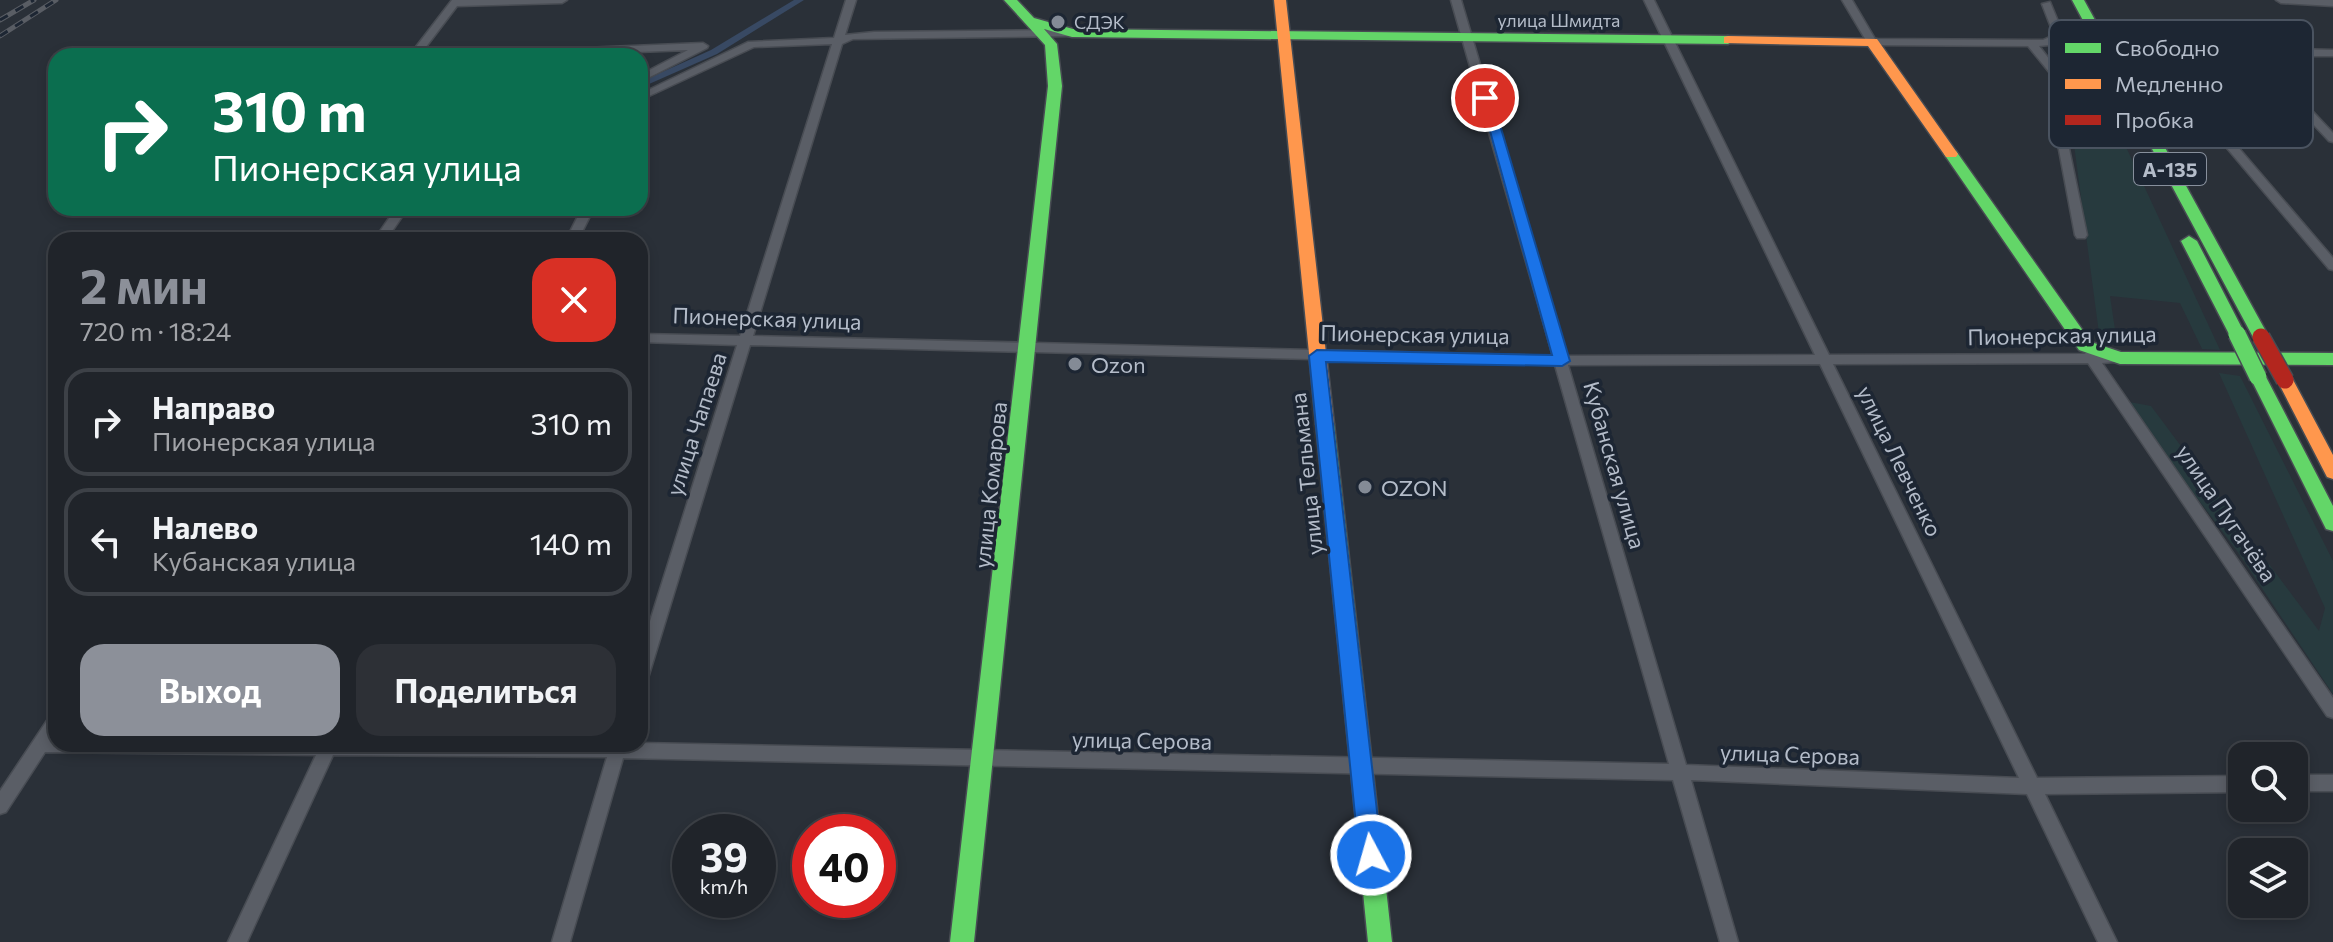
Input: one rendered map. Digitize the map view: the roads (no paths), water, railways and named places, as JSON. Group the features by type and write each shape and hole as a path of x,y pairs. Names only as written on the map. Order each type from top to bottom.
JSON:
{"main road":[{"path":"1010,0 1041,29"},
{"name":"улица Тельмана","path":"1280,0 1380,942"},
{"name":"А-135","path":"2078,0 2089,20"},
{"name":"А-135","path":"2054,2 2064,20"},
{"name":"улица Шмидта","path":"1041,29 1072,33 1468,40 1872,42"},
{"name":"улица Комарова","path":"962,942 1054,109 1055,53 1041,29"},
{"name":"улица Пугачёва","path":"1872,42 2080,341"},
{"name":"А-135","path":"2134,148 2237,334 2333,524"},
{"name":"А-135","path":"2158,148 2333,472"},
{"path":"2080,341 2120,358"},
{"name":"Пионерская улица","path":"2120,358 2333,359"}],"street":[{"path":"420,48 456,2 562,0"},
{"name":"улица Чапаева","path":"648,653 841,41 851,0"},
{"name":"Кубанская улица","path":"1456,0 1729,942"},
{"name":"улица Левченко","path":"1649,0 2108,942"},
{"name":"улица Пугачёва","path":"1847,0 1872,42"},
{"path":"2281,0 2333,3"},
{"name":"улица Шмидта","path":"648,96 752,44 841,41 851,36 1041,29"},
{"name":"улица Шмидта","path":"1872,42 2049,41"},
{"path":"2031,43 2049,66"},
{"path":"648,48 703,46 648,75"},
{"path":"2313,53 2333,53"},
{"path":"2313,118 2333,139"},
{"path":"2064,148 2081,235"},
{"path":"2232,148 2333,266"},
{"name":"Пионерская улица","path":"648,338 1562,361 2120,358"},
{"name":"улица Пугачёва","path":"2080,341 2333,711"},
{"path":"0,806 48,733"},
{"name":"улица Серова","path":"40,745 48,745"},
{"name":"улица Серова","path":"648,748 1361,767 1680,772 2030,786 2228,784"},
{"path":"237,942 326,752"},
{"path":"561,942 617,752"},
{"path":"2308,783 2333,783"}],"waterway":[{"path":"648,81 714,52 800,0"}],"railway":[{"path":"0,20 34,0"},
{"path":"0,36 56,0"}],"place":[{"name":"СДЭК","path":"1058,22"},
{"name":"Ozon","path":"1075,364"},
{"name":"OZON","path":"1365,487"}]}
